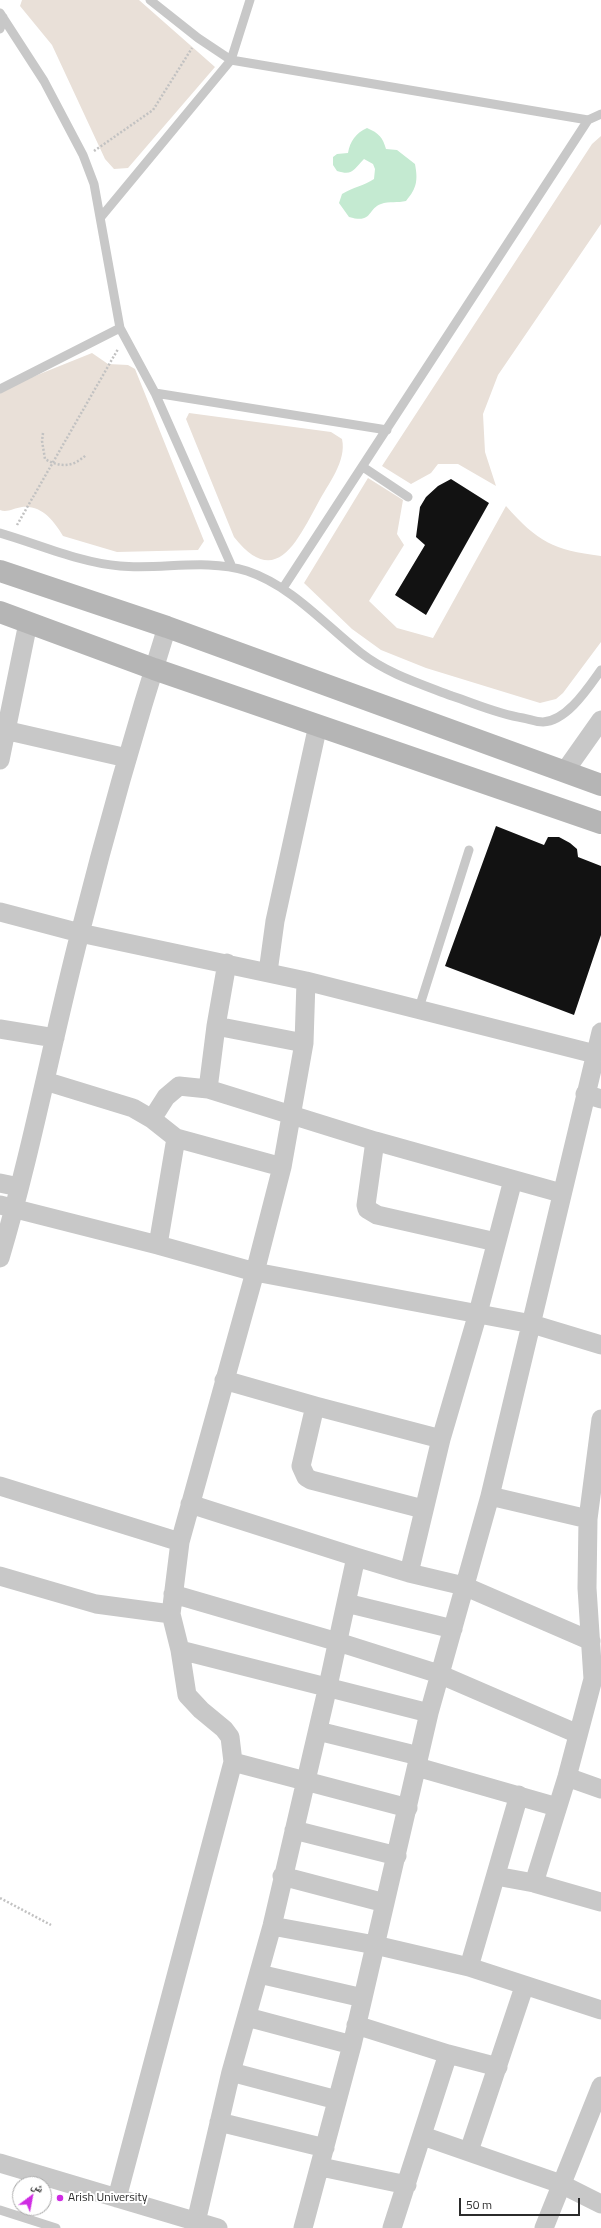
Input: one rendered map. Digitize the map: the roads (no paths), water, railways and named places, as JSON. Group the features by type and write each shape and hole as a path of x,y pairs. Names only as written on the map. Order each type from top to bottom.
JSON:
{"main road":[{"path":"0,571 167,627 601,785"},
{"path":"0,612 154,669 601,823"}],"street":[{"path":"0,760 3,730 28,623"},
{"path":"0,1258 7,1207 20,1187 80,933 127,758 167,627"},
{"path":"565,772 601,720"},
{"path":"268,972 275,921 318,725"},
{"path":"3,730 127,758"},
{"path":"0,912 80,933 306,980 595,1054"},
{"path":"208,1090 216,1026 227,963"},
{"path":"117,2198 233,1762 231,1742 224,1729 201,1710 187,1695 180,1650 171,1614 180,1542 224,1380 256,1272 282,1167 304,1043 306,980"},
{"path":"216,1026 304,1043"},
{"path":"0,1028 55,1038"},
{"path":"303,2228 321,2167 324,2148 352,2045 429,1713 490,1496 562,1193 593,1097 595,1054 601,1032"},
{"path":"45,1081 133,1108 152,1119 176,1138 282,1167"},
{"path":"152,1119 166,1097 179,1086 208,1090 292,1114 375,1141 562,1193"},
{"path":"158,1244 176,1138"},
{"path":"375,1141 366,1205 367,1209 378,1215 496,1242"},
{"path":"409,1572 441,1440 478,1313 513,1180"},
{"path":"0,1183 20,1187"},
{"path":"7,1207 158,1244 256,1272 532,1324 601,1345"},
{"path":"224,1380 441,1440"},
{"path":"315,1406 301,1466 306,1477 317,1483 424,1509"},
{"path":"534,1883 567,1777 578,1734 597,1680 592,1640 594,1590 588,1519 601,1419"},
{"path":"0,1486 180,1542"},
{"path":"490,1496 588,1519"},
{"path":"190,1504 356,1557 464,1586 592,1640"},
{"path":"196,2222 231,2072 272,1926 282,1876 318,1731 356,1557"},
{"path":"0,1576 96,1604 171,1614"},
{"path":"173,1594 338,1642 440,1674 578,1734"},
{"path":"346,1603 453,1629"},
{"path":"180,1650 328,1686 429,1713"},
{"path":"318,1731 557,1807"},
{"path":"233,1762 408,1808"},
{"path":"567,1777 601,1789"},
{"path":"470,1967 518,1795"},
{"path":"294,1830 397,1856"},
{"path":"282,1876 385,1903"},
{"path":"496,1876 534,1883 601,1902"},
{"path":"272,1926 375,1945 470,1967 524,1987 601,2010"},
{"path":"258,1974 363,1998"},
{"path":"469,2151 524,1987"},
{"path":"247,2017 352,2045"},
{"path":"356,2025 448,2054 498,2067"},
{"path":"392,2228 423,2136 448,2054"},
{"path":"231,2072 337,2100"},
{"path":"544,2228 561,2184 595,2117 601,2086"},
{"path":"219,2122 324,2148"},
{"path":"423,2136 561,2184 601,2204"},
{"path":"0,2163 218,2228"},
{"path":"321,2167 407,2185"}],"lane":[{"path":"150,0 198,38 231,60 588,120"},
{"path":"101,218 231,60 250,0"},
{"path":"0,29 2,15"},
{"path":"2,15 44,81 83,155 94,184 120,328 155,393 232,567"},
{"path":"283,588 588,120 601,114"},
{"path":"0,388 120,328"},
{"path":"155,393 387,430"},
{"path":"362,467 408,497"},
{"path":"0,533 107,565 191,564 232,567 248,572 283,588 363,654 386,669 417,683 503,714 543,722 558,718 574,705 601,670"},
{"path":"419,1008 469,850"},
{"path":"0,2210 56,2228"}],"place":[{"name":"Arish University","path":"60,2198"}]}
